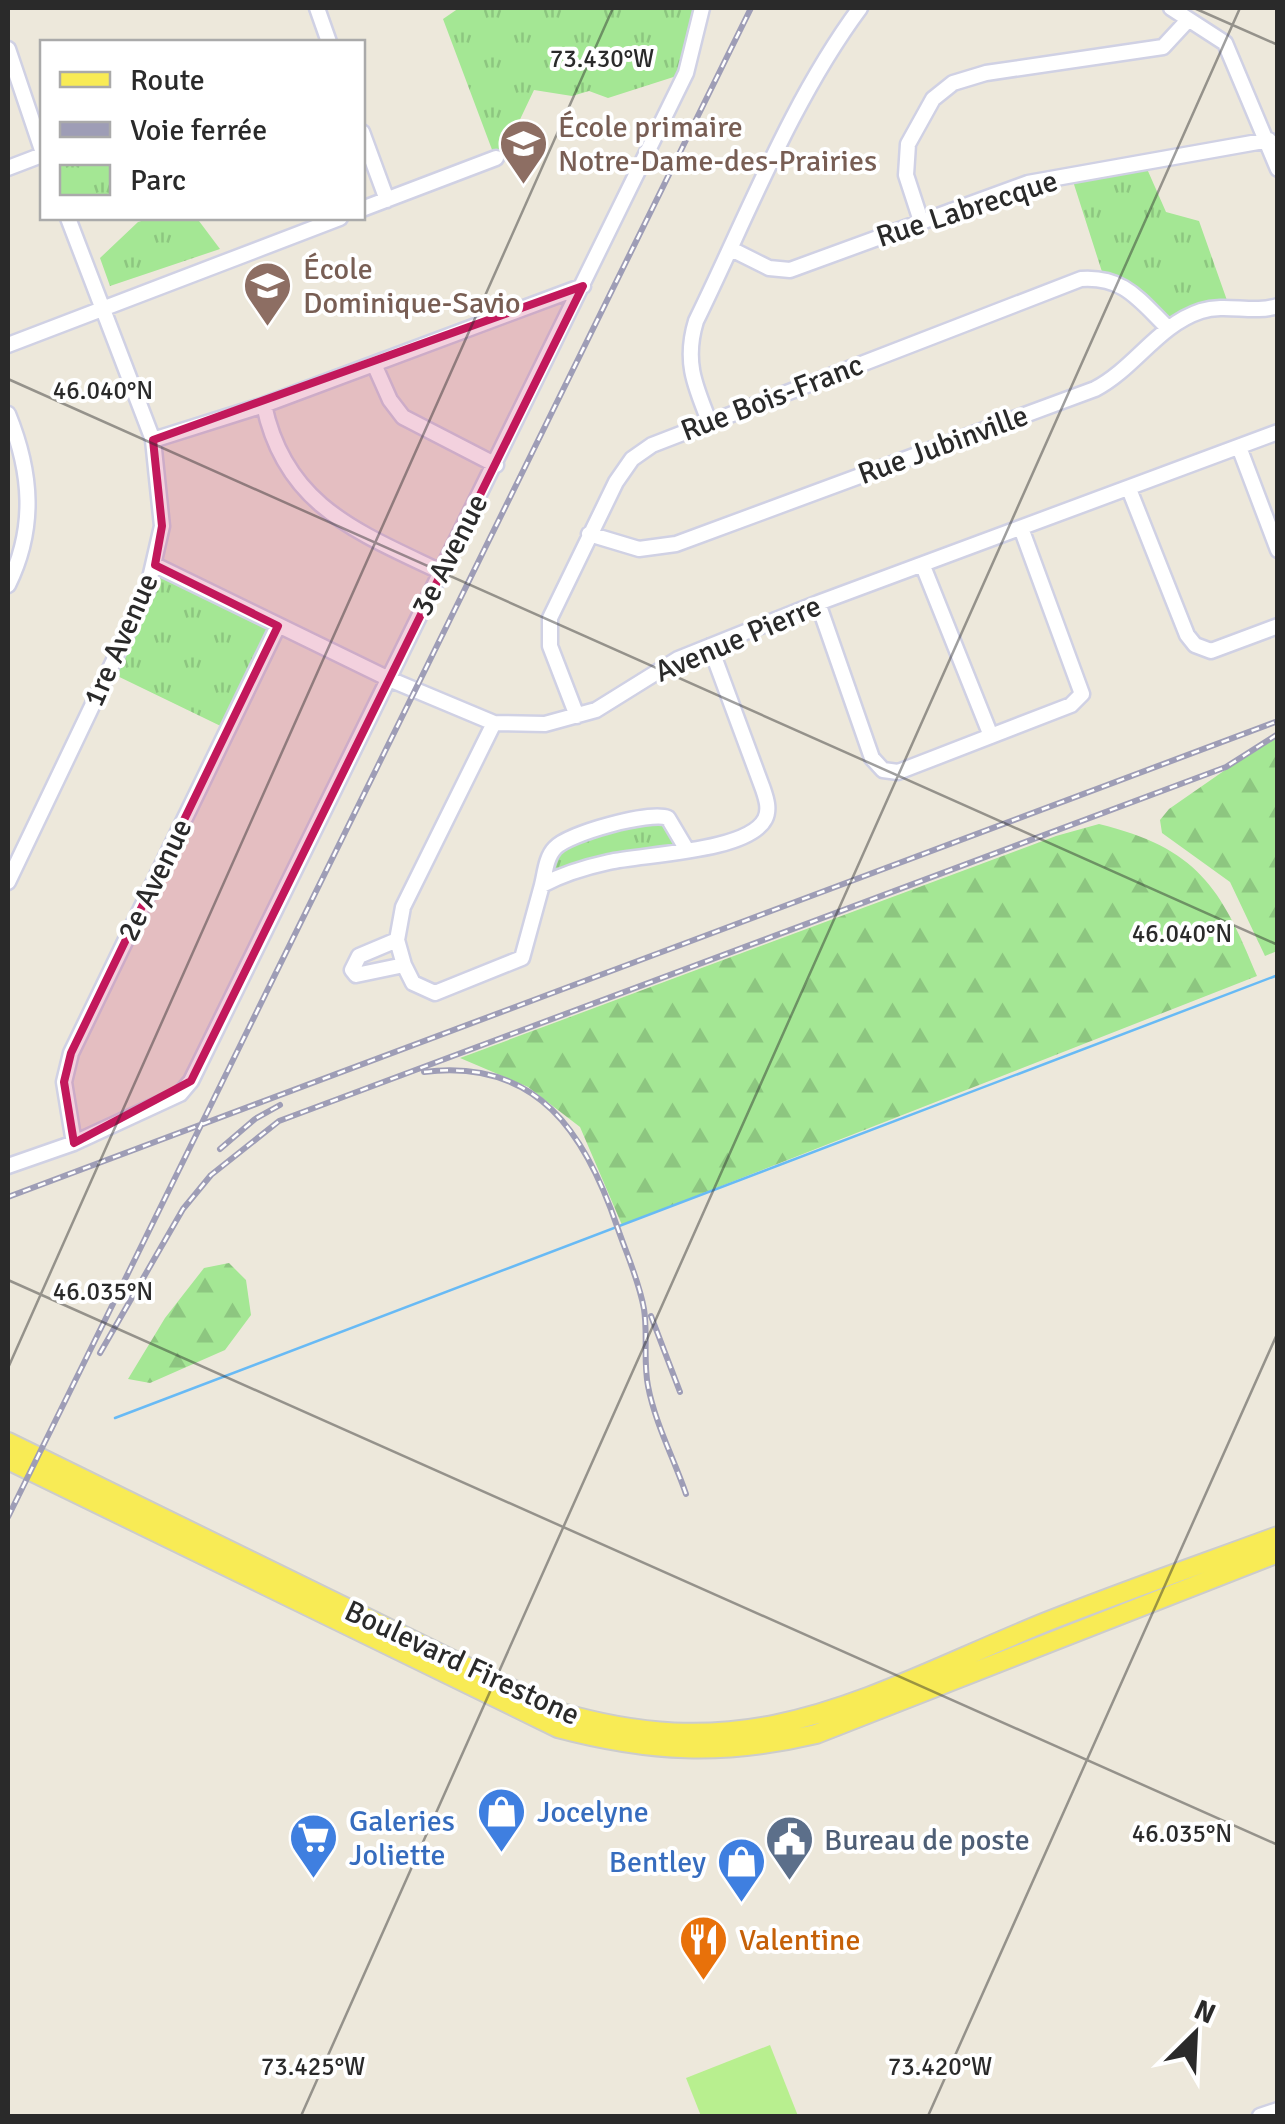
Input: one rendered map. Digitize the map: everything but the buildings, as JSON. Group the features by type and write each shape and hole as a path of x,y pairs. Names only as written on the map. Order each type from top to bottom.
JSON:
{"main road":[{"name":"Boulevard Firestone","path":"8,1442 559,1712 649,1734 755,1731 820,1715 1043,1624 1278,1536"},
{"name":"Boulevard Firestone","path":"8,1460 558,1728 636,1748 711,1750 767,1745 816,1734 1278,1553"}],"street":[{"path":"317,8 328,40"},
{"name":"3e Avenue","path":"74,1143 180,1094 191,1081 686,74 702,8"},
{"path":"710,421 690,374 687,348 731,249 838,36 860,8"},
{"path":"1170,8 1225,43 1278,168"},
{"path":"921,221 906,175 908,144 932,99 953,84 986,73 1164,47 1188,20"},
{"path":"8,50 40,147"},
{"path":"365,140 387,200"},
{"name":"Rue Labrecque","path":"731,249 769,268 790,270 1028,183 1269,140"},
{"path":"8,168 40,154"},
{"path":"365,208 496,158"},
{"name":"1re Avenue","path":"8,882 147,590 162,526 153,440 69,220"},
{"path":"8,344 335,220"},
{"name":"Rue Bois-Franc","path":"577,716 547,631 555,602 632,459 652,445 1081,279 1104,278 1129,290 1168,328"},
{"path":"153,440 264,404 583,286"},
{"name":"Rue Jubinville","path":"590,534 639,549 676,544 1095,389 1124,374 1168,328 1203,310 1229,306 1264,310 1278,306"},
{"path":"374,364 403,418 496,465"},
{"path":"264,404 285,460 300,486 324,510 441,572"},
{"path":"8,414 28,484 29,523 8,586"},
{"name":"Avenue Pierre","path":"154,566 389,679 494,724 545,724 612,701 659,668 710,646 1278,432"},
{"path":"1239,447 1278,550"},
{"path":"1129,489 1187,635 1195,645 1211,651 1278,626"},
{"path":"818,603 872,758 883,770 898,772 1072,705 1082,694 1021,528"},
{"path":"923,566 991,736"},
{"name":"2e Avenue","path":"74,1143 64,1082 71,1053 278,626"},
{"path":"542,885 606,862 687,850 752,833 765,819 768,804 763,788 710,646"},
{"path":"494,724 404,907 397,940 413,983 435,993 515,963 526,950 549,858 560,844 648,816 668,818 687,850"},
{"path":"397,940 359,956 352,970 363,976 404,965"},
{"path":"8,1166 74,1143"},
{"path":"1260,2116 1278,2110"}],"highlighted area":[{"path":"583,286 191,1081 74,1143 64,1082 71,1053 278,626 155,565 162,526 153,440"}],"green space":[{"path":"459,8 702,8 686,73 608,98 589,91 572,96 534,90 505,151 494,155 443,19"},
{"path":"1144,162 1166,212 1199,221 1229,306 1168,328 1104,278 1071,175"},
{"path":"199,221 220,249 110,286 100,258 138,222"},
{"path":"155,565 278,626 233,732 107,671"},
{"path":"1277,734 1277,951 1265,956 1230,882 1162,833 1160,820 1169,809"},
{"path":"668,818 687,850 542,885 553,849 573,838"},
{"path":"1099,824 1160,845 1201,876 1231,918 1257,976 622,1225 580,1127 528,1087 460,1058 1056,836"},
{"path":"229,1263 246,1280 251,1315 225,1350 150,1383 128,1379 165,1318 204,1268"},
{"path":"770,2045 798,2116 701,2116 686,2078"}],"waterway":[{"path":"115,1418 1278,975"}],"railway":[{"path":"8,1517 751,8"},
{"path":"8,1197 1278,721"},
{"path":"100,1353 183,1209 211,1175 279,1121 1226,767 1278,734"},
{"path":"424,1072 464,1071 498,1077 527,1090 573,1134 605,1194 636,1278 644,1309 651,1400 686,1494"},
{"path":"220,1149 255,1119 280,1105"},
{"path":"651,1316 680,1392"}],"place":[{"name":"École primaire Notre-Dame-des-Prairies","path":"523,186"},
{"name":"École Dominique-Savio","path":"268,328"},
{"name":"Jocelyne","path":"502,1854"},
{"name":"Galeries Joliette","path":"314,1880"},
{"name":"Bureau de poste","path":"789,1882"},
{"name":"Bentley","path":"741,1904"},
{"name":"Valentine","path":"704,1982"}]}
